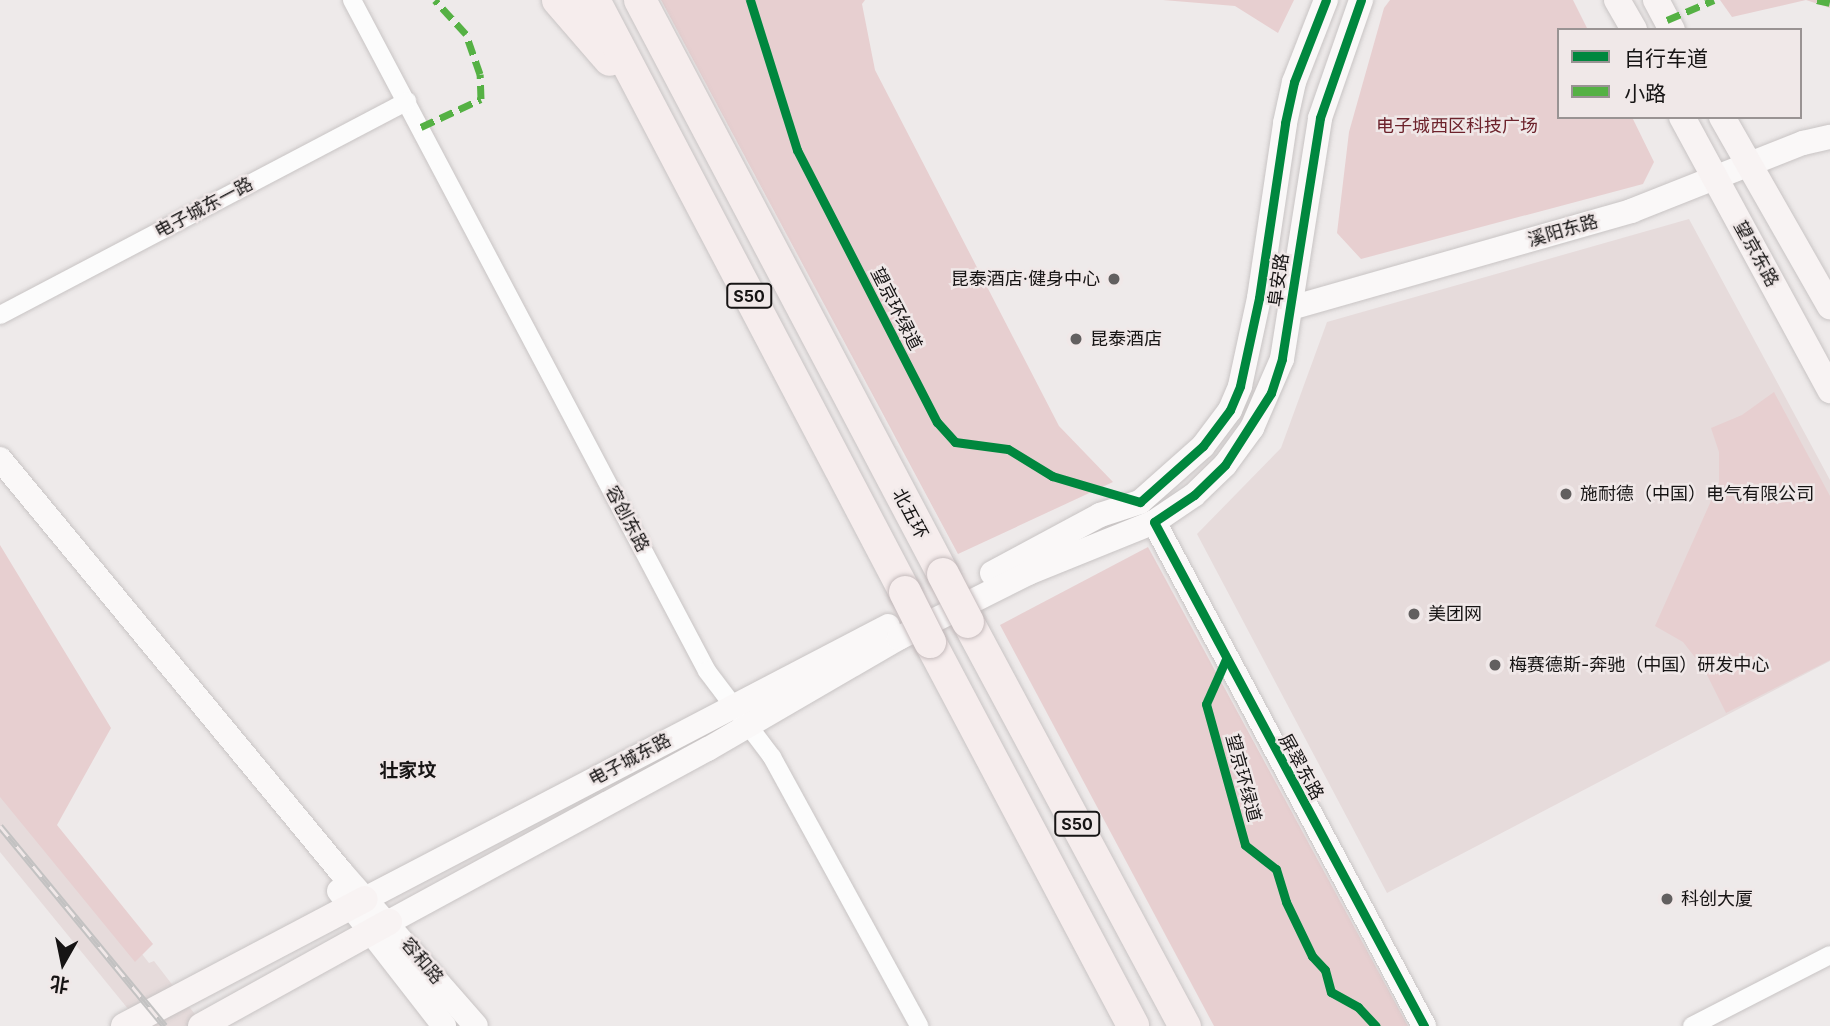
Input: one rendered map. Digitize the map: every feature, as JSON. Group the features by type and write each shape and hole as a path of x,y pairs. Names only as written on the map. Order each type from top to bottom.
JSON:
{"highway":[{"path":"558,0 648,104"},
{"name":"S50","path":"594,0 1133,1026"},
{"name":"北五环","path":"640,0 968,622 1185,1026"}],"main road":[{"name":"阜安路","path":"1147,512 1230,410 1240,386 1259,298 1287,113 1326,0"},
{"name":"阜安路","path":"1147,512 1194,495 1225,464 1252,428 1282,359 1320,118 1361,0"},
{"path":"1618,0 1633,28"},
{"path":"1657,0 1671,28"},
{"name":"望京东路","path":"1683,119 1830,390"},
{"path":"1723,119 1830,306"},
{"name":"溪阳东路","path":"1291,308 1631,211 1749,164 1830,137"},
{"path":"0,459 358,901"},
{"path":"0,476 358,901"},
{"name":"电子城东路","path":"124,1026 358,901 741,715 1147,512"},
{"name":"屏翠东路","path":"1147,512 1424,1026"},
{"name":"电子城东路","path":"201,1026 379,927 415,903 678,766 741,715"},
{"name":"容和路","path":"358,901 379,927 476,1026"},
{"name":"容和路","path":"379,927 444,1026"}],"street":[{"name":"容创东路","path":"352,0 707,671 772,757 919,1026"},
{"name":"电子城东一路","path":"0,315 407,101"},
{"path":"1692,1026 1830,955"}],"shaded area":[{"path":"1689,219 1830,480 1830,661 1387,893 1197,534 1281,448 1327,322"},
{"path":"0,772 149,963 154,961 204,1026 142,1026 0,852"}],"green space":[{"path":"661,0 865,0 862,4 875,70 1059,426 1113,482 958,554"},
{"path":"1163,0 1294,0 1278,33 1235,6"},
{"name":"电子城西区科技广场","path":"1390,0 1573,0 1587,28 1557,28 1557,119 1633,119 1654,162 1643,184 1361,259 1337,233 1349,132 1384,8"},
{"path":"1720,0 1806,0 1732,17"},
{"path":"1806,0 1830,0 1830,8"},
{"path":"1774,392 1830,496 1830,660 1726,713 1704,669 1683,642 1655,626 1719,483 1719,452 1711,428 1742,415"},
{"path":"0,545 111,728 57,825 153,944 135,962 0,797"},
{"path":"1148,547 1408,1026 1214,1026 1000,625"}],"railway":[{"path":"0,826 165,1026"}],"marked path":[{"path":"421,127 481,99 480,74 466,34 435,0"},
{"path":"1667,20 1714,0"},
{"path":"1817,0 1830,3"}],"cycle path":[{"name":"望京环绿道","path":"750,0 797,150 937,422 955,442 1008,449 1052,476 1140,502 1203,446 1230,410 1240,386 1259,298 1285,123 1294,82 1326,0"},
{"path":"1361,0 1320,118 1282,359 1271,393 1225,465 1194,495 1154,522 1424,1026"},
{"name":"望京环绿道","path":"1226,659 1206,704 1245,845 1276,869 1286,902 1312,956 1325,970 1331,992 1358,1007 1376,1026"}],"place":[{"name":"昆泰酒店·健身中心","path":"1114,279"},
{"name":"昆泰酒店","path":"1076,339"},
{"name":"施耐德（中国）电气有限公司","path":"1566,494"},
{"name":"美团网","path":"1414,614"},
{"name":"梅赛德斯-奔驰（中国）研发中心","path":"1495,665"},
{"name":"科创大厦","path":"1667,899"}],"district":[{"name":"壮家坟","path":"408,771"}]}
